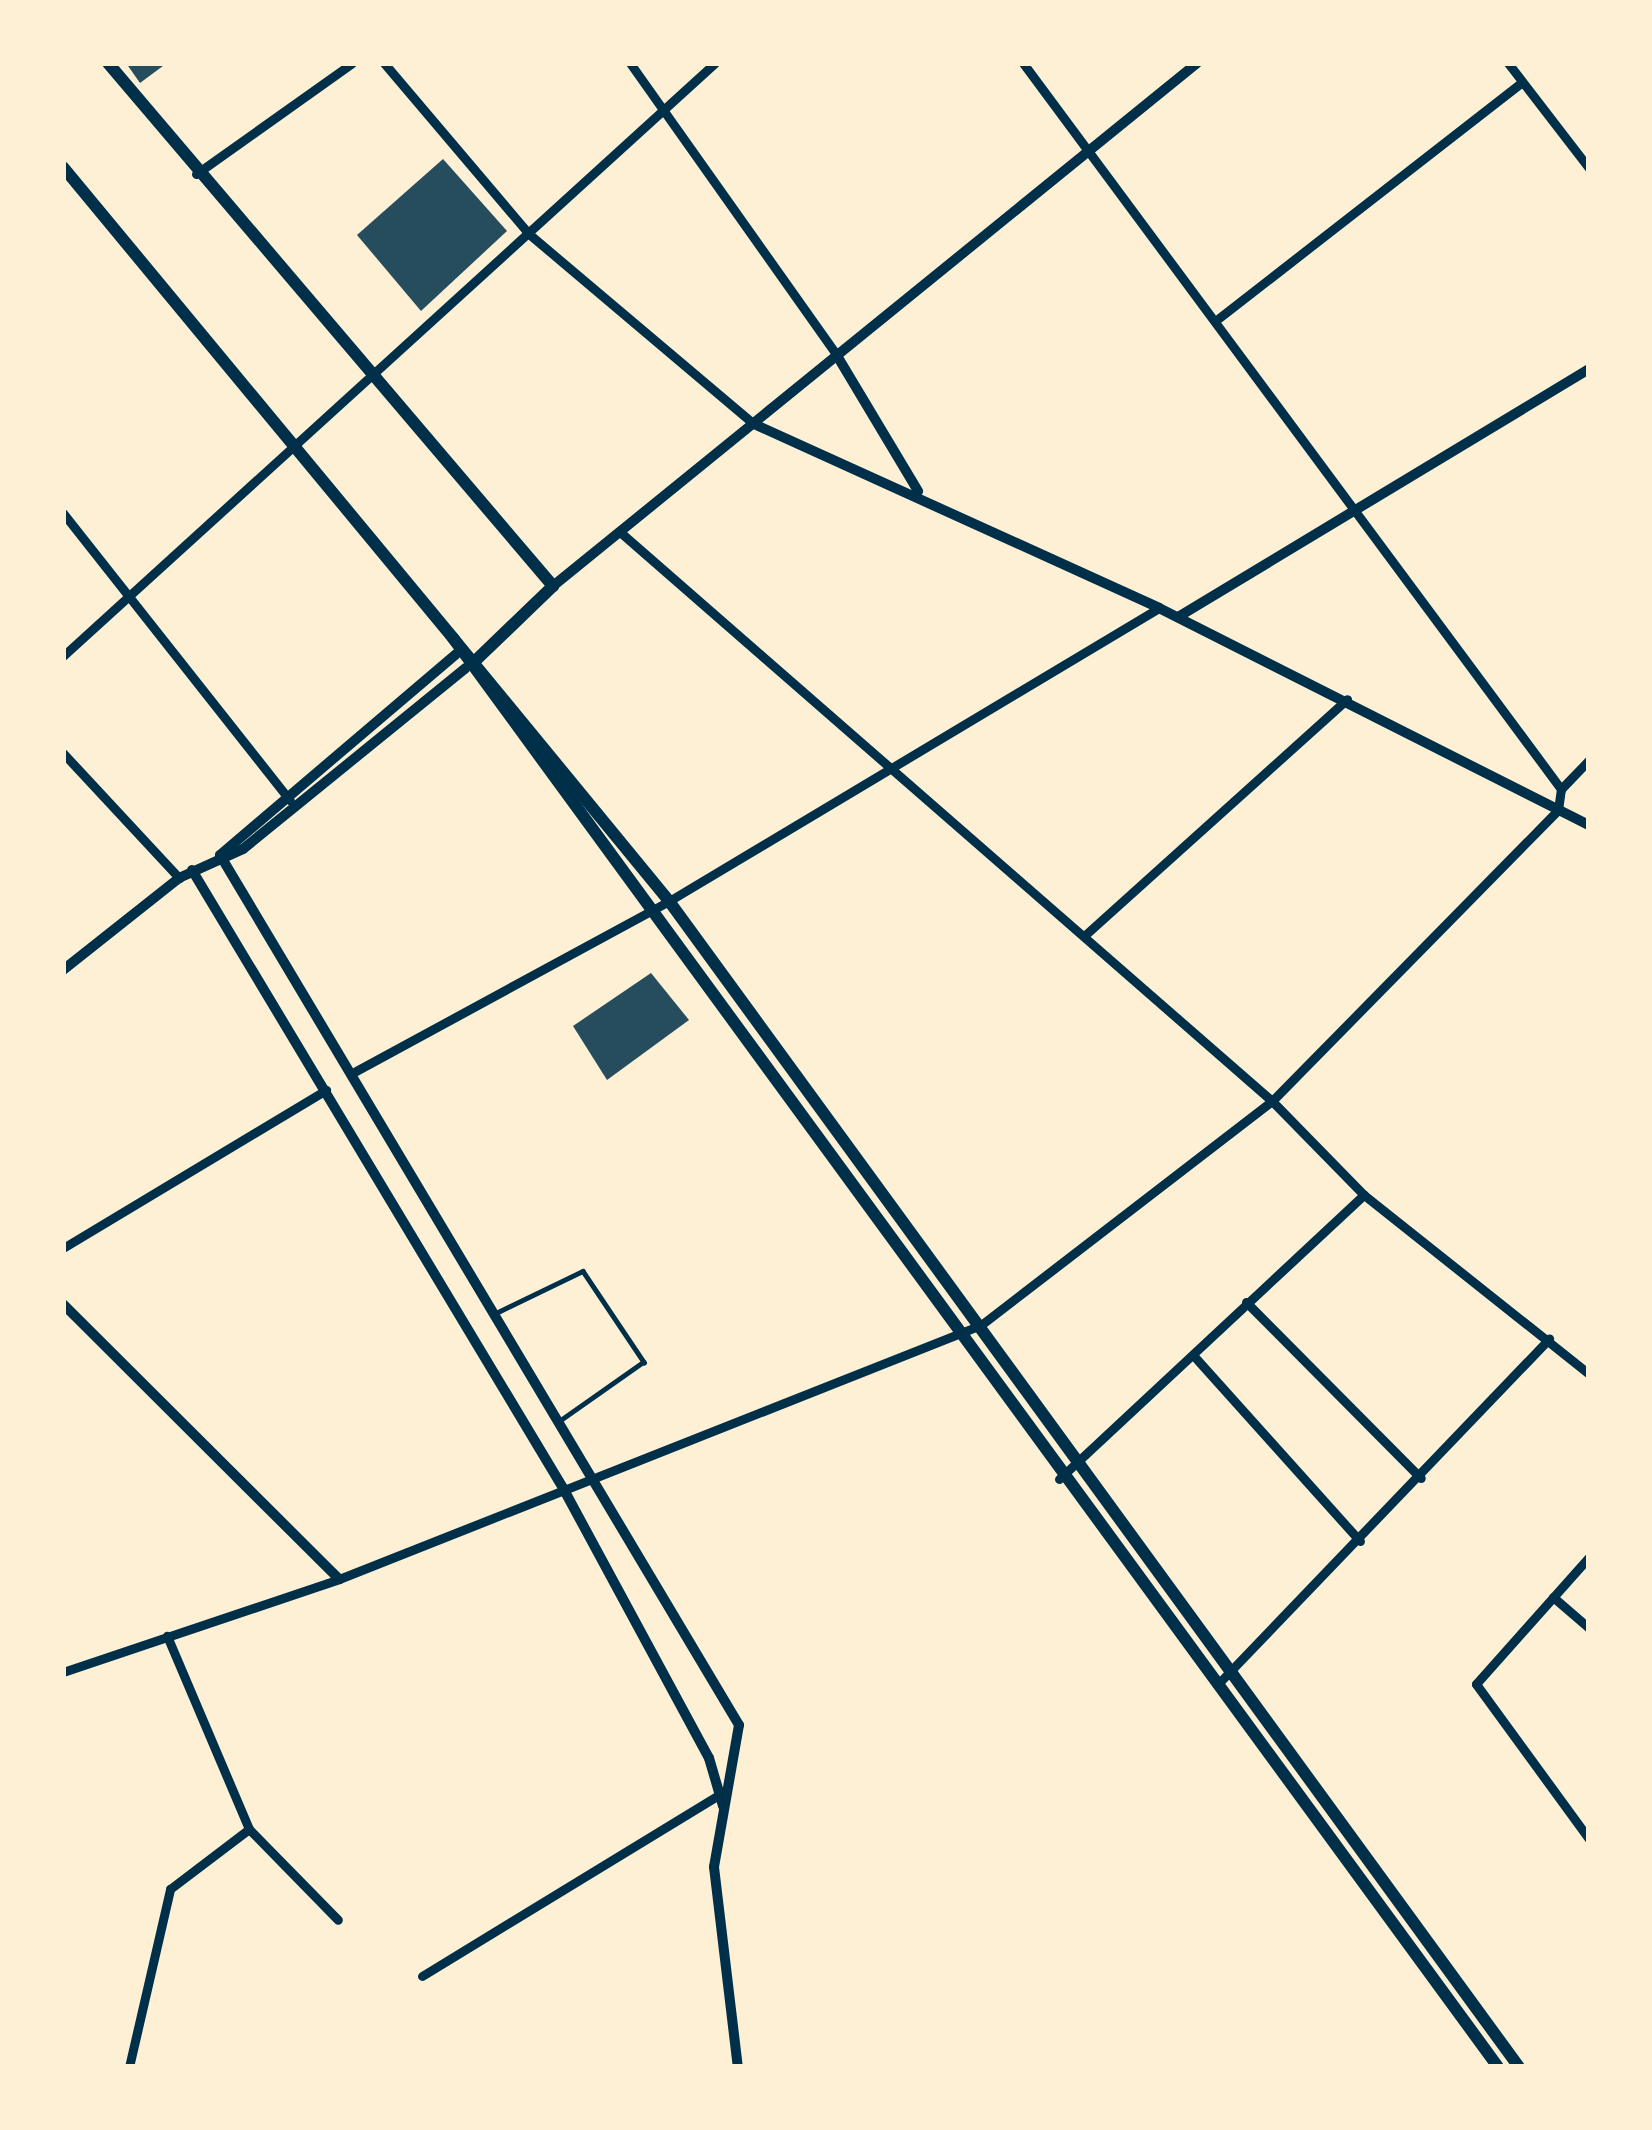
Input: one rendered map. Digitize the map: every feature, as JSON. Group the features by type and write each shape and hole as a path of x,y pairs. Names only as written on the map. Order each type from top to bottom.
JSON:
{"main road":[{"path":"108,63 196,174 380,377 553,586 487,643 471,664"},
{"path":"64,170 294,453 453,638 1059,1478 1498,2067"},
{"path":"461,651 487,643"},
{"path":"471,664 669,902 1519,2067"},
{"path":"792,1105 809,1093"}],"street":[{"path":"196,174 352,63"},
{"path":"384,63 529,234 754,424 920,494 1178,617 1589,825"},
{"path":"630,63 836,354 920,494"},
{"path":"63,656 380,377 715,63"},
{"path":"1023,63 1219,318 1561,789"},
{"path":"553,586 1197,63"},
{"path":"1508,63 1589,168"},
{"path":"1219,318 1522,82"},
{"path":"1178,617 1589,369"},
{"path":"63,512 295,806"},
{"path":"620,532 1272,1101 1364,1195 1589,1375"},
{"path":"356,1072 669,902 1159,608"},
{"path":"220,855 284,793 461,651"},
{"path":"63,970 179,878 295,806 471,664"},
{"path":"1084,936 1347,699"},
{"path":"63,753 179,878"},
{"path":"63,1672 339,1579 563,1488 596,1470 982,1325 1272,1101 1558,810 1561,789 1589,760"},
{"path":"220,855 596,1470 739,1725 734,1786 722,1800 422,1976"},
{"path":"192,870 563,1488 722,1800 714,1868 738,2067"},
{"path":"63,1248 326,1090"},
{"path":"1059,1478 1364,1195"},
{"path":"1246,1302 1421,1478"},
{"path":"63,1304 339,1579"},
{"path":"1217,1684 1421,1478 1549,1340"},
{"path":"1193,1355 1360,1541"},
{"path":"1589,1557 1476,1684 1589,1839"},
{"path":"1553,1597 1589,1628"},
{"path":"167,1636 249,1829 338,1920"},
{"path":"1275,1763 1290,1753"},
{"path":"129,2067 170,1889 249,1829"}],"lane":[{"path":"498,1312 583,1271 644,1363 563,1419"}],"building":[{"path":"126,63 167,63 140,83"},
{"path":"443,159 507,231 421,311 357,235"},
{"path":"651,973 689,1020 607,1080 573,1026"}]}
